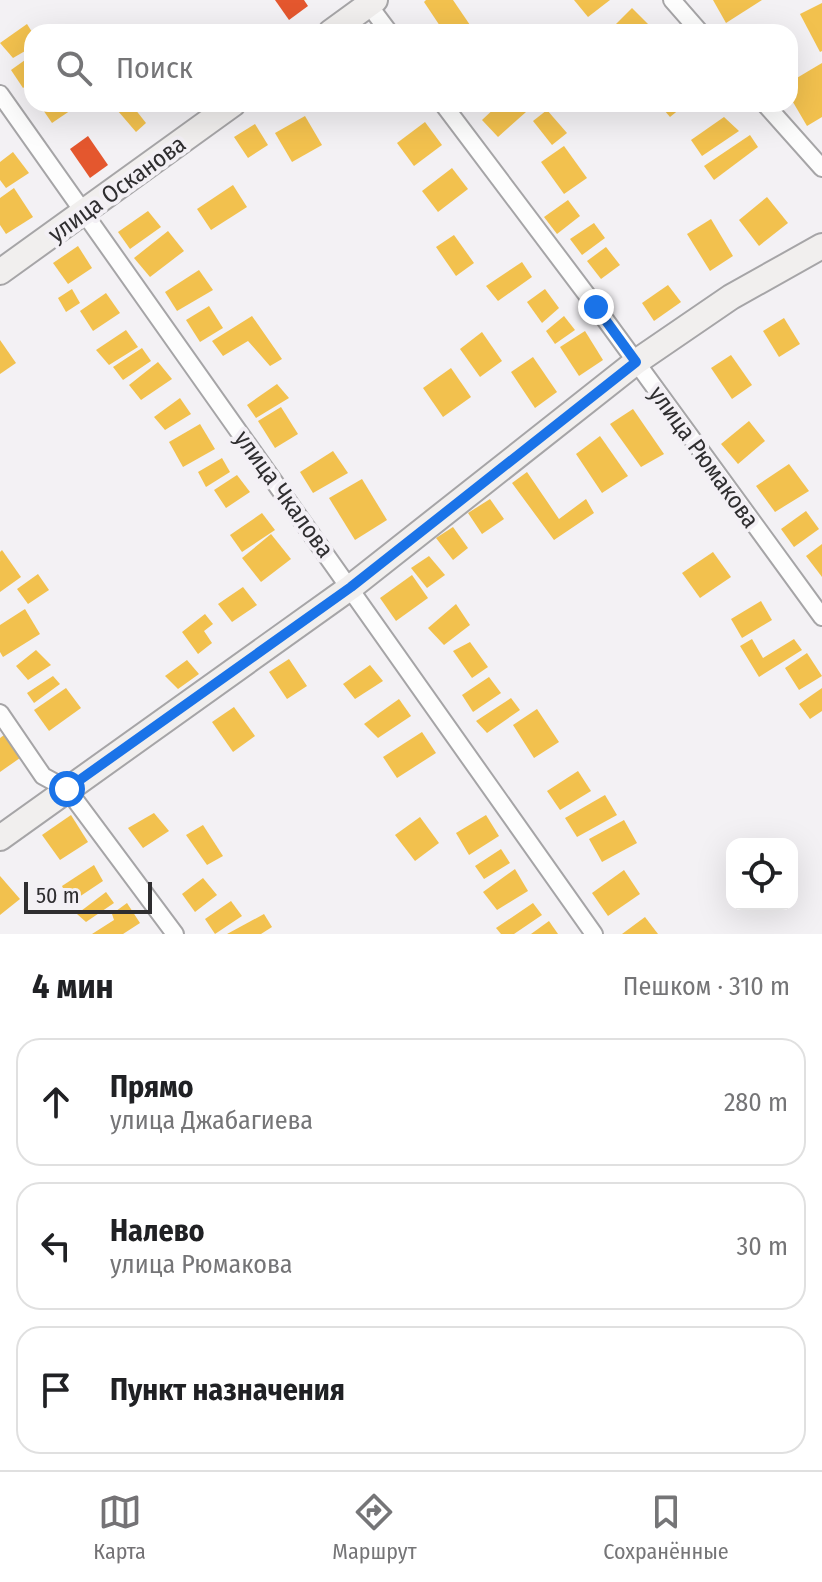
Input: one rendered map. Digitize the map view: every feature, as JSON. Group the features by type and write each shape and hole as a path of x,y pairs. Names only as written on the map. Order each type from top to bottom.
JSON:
{"main road":[{"path":"341,24 370,2"},
{"name":"улица Осканова","path":"0,272 222,112"},
{"path":"0,838 351,587 636,362 731,297 822,246"}],"street":[{"path":"672,0 693,24"},
{"path":"370,2 384,24"},
{"name":"улица Чкалова","path":"0,94 594,934"},
{"name":"улица Рюмакова","path":"449,112 822,617"},
{"path":"772,112 822,168"},
{"path":"0,713 43,776 67,789 175,934"}],"building: Жильё":[{"path":"453,0 469,24 439,24 424,2"},
{"path":"574,0 610,0 588,17"},
{"path":"713,0 762,0 726,23"},
{"path":"822,3 822,51 820,52 800,14"},
{"path":"632,8 648,24 616,24"},
{"path":"24,26 24,52 13,58 0,43"},
{"path":"24,61 24,87 23,88 11,70"},
{"path":"822,63 822,117 807,126 798,111 798,77"},
{"path":"44,112 68,112 52,123"},
{"path":"119,112 137,112 146,123 136,132"},
{"path":"490,112 526,112 498,137 482,120"},
{"path":"549,112 567,133 552,145 533,121"},
{"path":"305,116 322,145 292,162 275,133"},
{"path":"724,117 739,131 702,156 691,140"},
{"path":"425,122 442,145 414,166 397,143"},
{"path":"255,124 268,145 248,158 234,137"},
{"path":"750,135 758,147 714,180 704,166"},
{"path":"564,146 587,178 564,194 541,162"},
{"path":"13,152 29,173 6,188 0,180 0,162"},
{"path":"452,168 468,189 438,212 422,191"},
{"path":"233,185 247,207 211,230 197,209"},
{"path":"14,188 33,217 6,234 0,225 0,198"},
{"path":"767,197 788,223 759,246 739,220"},
{"path":"568,200 580,216 557,234 544,217"},
{"path":"148,211 161,227 130,249 118,232"},
{"path":"711,219 733,256 710,271 687,234"},
{"path":"594,223 605,238 582,255 570,239"},
{"path":"168,231 184,251 150,277 134,258"},
{"path":"454,235 474,263 456,276 436,247"},
{"path":"78,246 92,268 68,284 53,263"},
{"path":"606,247 620,265 601,279 587,261"},
{"path":"522,262 532,277 498,301 486,286"},
{"path":"199,270 213,290 177,311 165,292"},
{"path":"668,285 681,302 654,321 642,303"},
{"path":"72,289 80,303 66,312 58,298"},
{"path":"545,289 559,308 542,323 527,302"},
{"path":"106,293 120,313 93,331 80,311"},
{"path":"209,306 223,328 200,342 186,320"},
{"path":"252,316 282,359 270,366 248,341 223,356 212,341"},
{"path":"564,316 575,330 555,344 546,331"},
{"path":"784,318 800,344 779,357 763,331"},
{"path":"126,330 138,347 109,365 96,350"},
{"path":"585,331 603,360 579,376 560,347"},
{"path":"482,332 502,361 480,377 460,349"},
{"path":"0,340 16,363 0,374"},
{"path":"142,348 151,361 123,380 113,367"},
{"path":"731,355 752,385 732,399 711,368"},
{"path":"533,357 557,392 535,408 511,372"},
{"path":"158,362 172,379 141,400 129,385"},
{"path":"451,368 471,397 443,417 423,388"},
{"path":"277,384 289,398 256,418 247,405"},
{"path":"180,398 191,414 165,430 154,417"},
{"path":"281,407 298,434 275,448 258,421"},
{"path":"633,409 664,454 641,467 610,424"},
{"path":"749,421 765,441 738,464 721,444"},
{"path":"200,424 215,449 183,467 169,442"},
{"path":"600,436 628,476 602,493 576,454"},
{"path":"333,451 348,473 313,493 300,472"},
{"path":"222,458 230,472 206,487 198,472"},
{"path":"789,464 809,491 775,512 756,486"},
{"path":"527,472 559,519 586,499 594,513 554,540 512,483"},
{"path":"237,475 250,492 226,508 214,490"},
{"path":"362,479 387,520 355,540 329,498"},
{"path":"490,499 504,519 482,534 468,513"},
{"path":"806,511 819,529 794,547 781,529"},
{"path":"262,513 275,530 242,552 230,535"},
{"path":"453,527 468,548 453,560 436,538"},
{"path":"271,534 291,559 261,582 242,558"},
{"path":"822,544 822,577 806,556"},
{"path":"2,550 21,577 0,592 0,552"},
{"path":"713,552 731,577 700,598 682,573"},
{"path":"429,556 445,575 427,588 411,568"},
{"path":"38,574 49,590 28,604 17,589"},
{"path":"412,575 428,598 396,621 380,598"},
{"path":"243,587 257,605 232,622 218,604"},
{"path":"761,601 772,620 742,638 731,619"},
{"path":"456,604 470,625 444,645 428,628"},
{"path":"25,609 40,634 3,657 0,652 0,625"},
{"path":"205,614 213,624 204,631 212,643 198,654 182,632"},
{"path":"752,639 763,658 794,639 802,650 759,677 740,646"},
{"path":"470,642 488,667 472,678 453,651"},
{"path":"36,650 51,665 28,680 16,666"},
{"path":"807,653 822,676 799,690 785,668"},
{"path":"289,659 307,686 287,699 269,672"},
{"path":"187,660 199,674 178,689 165,676"},
{"path":"370,665 383,681 355,699 343,684"},
{"path":"53,676 60,684 34,703 27,693"},
{"path":"489,677 501,693 473,712 462,695"},
{"path":"66,688 81,708 49,731 34,710"},
{"path":"822,688 822,711 810,719 799,704"},
{"path":"511,698 520,710 487,733 476,721"},
{"path":"399,699 411,716 378,738 364,724"},
{"path":"234,707 255,736 233,752 212,722"},
{"path":"537,709 559,742 534,758 513,725"},
{"path":"422,732 436,753 397,778 383,757"},
{"path":"4,735 20,758 0,772 0,738"},
{"path":"578,771 591,791 560,810 547,791"},
{"path":"605,795 617,815 577,837 565,818"},
{"path":"154,813 169,831 143,848 128,828"},
{"path":"71,815 88,842 60,860 42,835"},
{"path":"486,815 499,836 469,855 456,833"},
{"path":"420,817 439,843 415,861 395,835"},
{"path":"624,820 637,843 602,862 589,839"},
{"path":"203,825 223,856 207,865 186,835"},
{"path":"501,849 510,863 484,879 475,866"},
{"path":"94,865 103,881 70,903 62,886"},
{"path":"515,869 528,891 497,910 483,892"},
{"path":"624,870 640,894 608,916 592,893"},
{"path":"0,876 20,899 0,915"},
{"path":"203,878 217,895 195,912 182,894"},
{"path":"106,892 114,903 86,922 77,914"},
{"path":"231,901 242,916 215,934 205,919"},
{"path":"127,903 140,923 123,934 92,934 114,920 112,914"},
{"path":"533,903 542,915 514,934 501,934 496,928"},
{"path":"264,914 272,927 261,934 227,934"},
{"path":"645,917 658,934 622,934"},
{"path":"549,921 558,934 531,934"}],"building: Торговля":[{"path":"275,0 304,0 308,6 289,20"},
{"path":"88,136 108,165 90,178 70,149"}],"route":[{"path":"67,789 351,587 636,362 596,307"}]}
